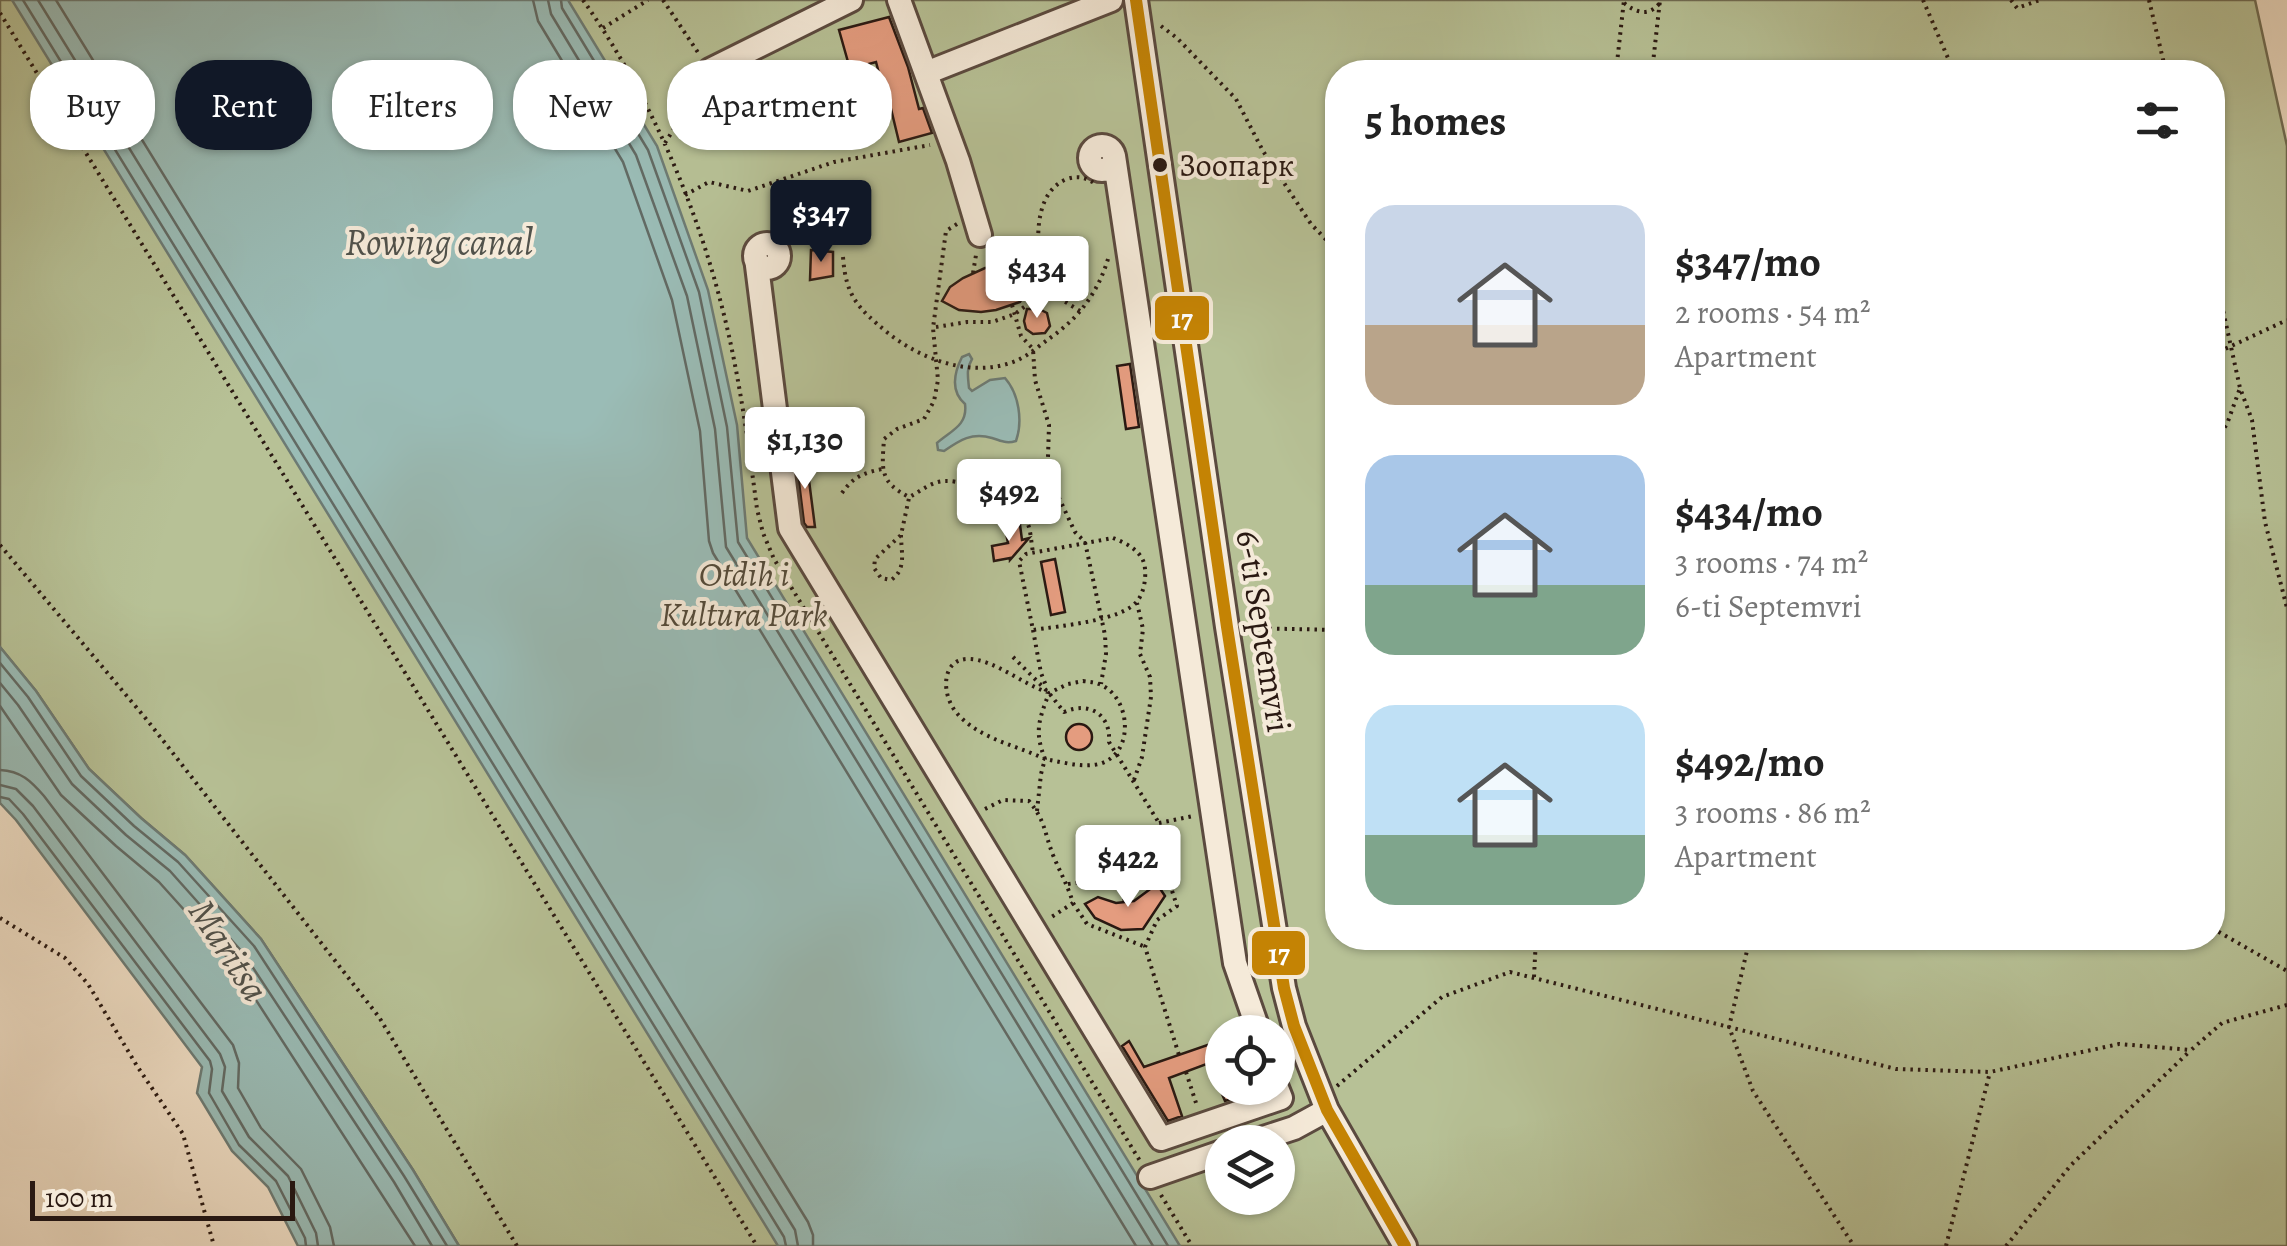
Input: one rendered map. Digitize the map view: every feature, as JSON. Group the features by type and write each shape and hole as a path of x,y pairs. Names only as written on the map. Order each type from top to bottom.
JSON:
{"street":[{"path":"731,60 851,0"},
{"path":"899,0 976,224"},
{"path":"926,73 1111,0"},
{"name":"6-ti Septemvri","path":"1136,4 1284,988 1294,1026 1325,1104 1405,1246"},
{"path":"1114,156 1235,963 1253,1015"},
{"path":"756,258 790,528 1176,1168"},
{"path":"1295,1127 1325,1104"},
{"path":"1161,1139 1260,1105"},
{"path":"1150,1177 1205,1158"}],"path":[{"path":"602,28 648,0"},
{"path":"662,0 710,60"},
{"path":"1923,0 1949,60"},
{"path":"2011,0 2017,8 2040,0"},
{"path":"2149,0 2163,60"},
{"path":"1624,2 1645,12 1657,8 1660,1"},
{"path":"1653,60 1660,1"},
{"path":"1617,60 1624,2"},
{"path":"1136,4 1177,38 1236,99 1263,151 1311,224 1325,239"},
{"path":"0,13 757,1246"},
{"path":"758,46 763,60"},
{"path":"664,144 667,140"},
{"path":"686,195 709,182 748,191 834,162 950,141"},
{"path":"1080,311 1046,290 1038,254 1041,211 1059,182 1073,176 1086,178 1104,191"},
{"path":"909,497 892,488 882,469 884,439 897,429 924,419 934,401 938,380 934,328 946,231 976,224"},
{"path":"843,257 845,282 864,313 900,342 937,360 985,368 1020,359 1072,322 1101,282 1113,244"},
{"path":"934,328 992,322 1014,314 1046,290"},
{"path":"1012,305 1022,336 1033,350 1035,380 1049,425 1051,481 1064,513 1085,542 1106,654 1101,684"},
{"path":"981,312 983,322"},
{"path":"2225,315 2240,388 2252,420 2265,522 2287,608"},
{"path":"2225,348 2287,320"},
{"path":"2225,427 2240,388"},
{"path":"1028,468 1049,465"},
{"path":"842,493 860,474 882,469"},
{"path":"901,535 875,559 874,568 881,578 892,580 900,574 901,535 909,497 930,484 948,480 1007,504 1027,521 1033,552"},
{"path":"1037,811 1045,758 1038,742 1038,725 1049,693 1041,674 1020,561 1026,554 1113,538 1143,557 1146,572 1138,602 1143,629 1140,654 1150,677 1150,696 1142,756 1134,780"},
{"path":"0,544 147,720 379,1017 517,1246"},
{"path":"1033,630 1122,613 1138,602"},
{"path":"1227,627 1325,630"},
{"path":"1013,658 1064,712 1090,708 1102,715 1110,730 1109,742 1159,823 1162,860 1177,906 1157,920 1145,946 1179,1055"},
{"path":"968,659 988,663 1049,693 1068,684 1101,684 1116,696 1125,718 1125,734 1117,752 1101,764 1074,765 999,741 974,728 953,708 944,688 948,671 956,662 968,659"},
{"path":"968,818 1004,800 1030,801 1041,816 1073,903 1087,924 1145,946"},
{"path":"1159,823 1212,813"},
{"path":"1125,902 1122,891 1132,875 1162,860"},
{"path":"1068,884 1087,881 1122,891"},
{"path":"1034,928 1073,903"},
{"path":"0,918 65,958 88,984 136,1066 183,1134 214,1246"},
{"path":"2225,935 2287,971"},
{"path":"1534,976 1535,950"},
{"path":"1747,950 1729,1026 1754,1090 1854,1246"},
{"path":"1325,1104 1442,997 1510,972 1896,1069 1990,1072 2119,1044 2191,1050"},
{"path":"2006,1246 2071,1165 2222,1023 2287,1005"},
{"path":"1186,1072 1203,1124"},
{"path":"1946,1246 1990,1072"}],"green space":[{"name":"Otdih i Kultura Park","path":"0,0 2255,0 2287,146 2287,1246 459,1246 261,939 185,855 89,769 36,691 0,647"}],"water":[{"name":"Rowing canal","path":"12,0 568,0 605,60 513,60 513,150 647,150 647,130 657,146 708,290 737,425 747,538 1180,1246 778,1246 104,150 155,150 155,60 49,60"},
{"path":"969,354 972,359 968,380 972,391 990,380 1005,378 1010,384 1018,408 1016,441 972,437 944,451 938,450 937,443 964,418 965,404 955,382 962,357"},
{"name":"Maritsa","path":"0,647 36,691 89,769 185,855 261,939 459,1246 298,1246 268,1187 232,1151 197,1093 202,1067 0,803"}],"building":[{"path":"889,17 919,109 923,108 932,133 899,142 892,113 892,60 847,60 839,30"},
{"path":"811,250 833,252 833,276 810,280"},
{"path":"1004,267 1035,275 1020,302 981,312 959,310 942,301 950,287 963,278 985,268"},
{"path":"1027,309 1047,313 1050,326 1045,333 1033,334 1026,329"},
{"path":"1130,364 1139,427 1126,429 1117,366"},
{"path":"806,457 815,527 804,523 796,458"},
{"path":"1020,525 1022,540 1029,538 1010,560 994,561 992,546 1008,543 1005,528"},
{"path":"1055,559 1065,612 1051,615 1041,562"},
{"path":"1079,724 1088,728 1092,737 1088,746 1079,750 1070,746 1066,737 1070,728"},
{"path":"1157,884 1165,896 1143,929 1121,930 1095,918 1085,904 1098,897 1116,903 1134,901"},
{"path":"1129,1041 1144,1067 1205,1046 1205,1064 1169,1078 1182,1116 1168,1121 1122,1046"}],"transit line":[{"name":"17","path":"1136,0 1284,988 1294,1026 1327,1110 1405,1246"}],"place":[{"name":"Зоопарк","path":"1160,165"}]}
